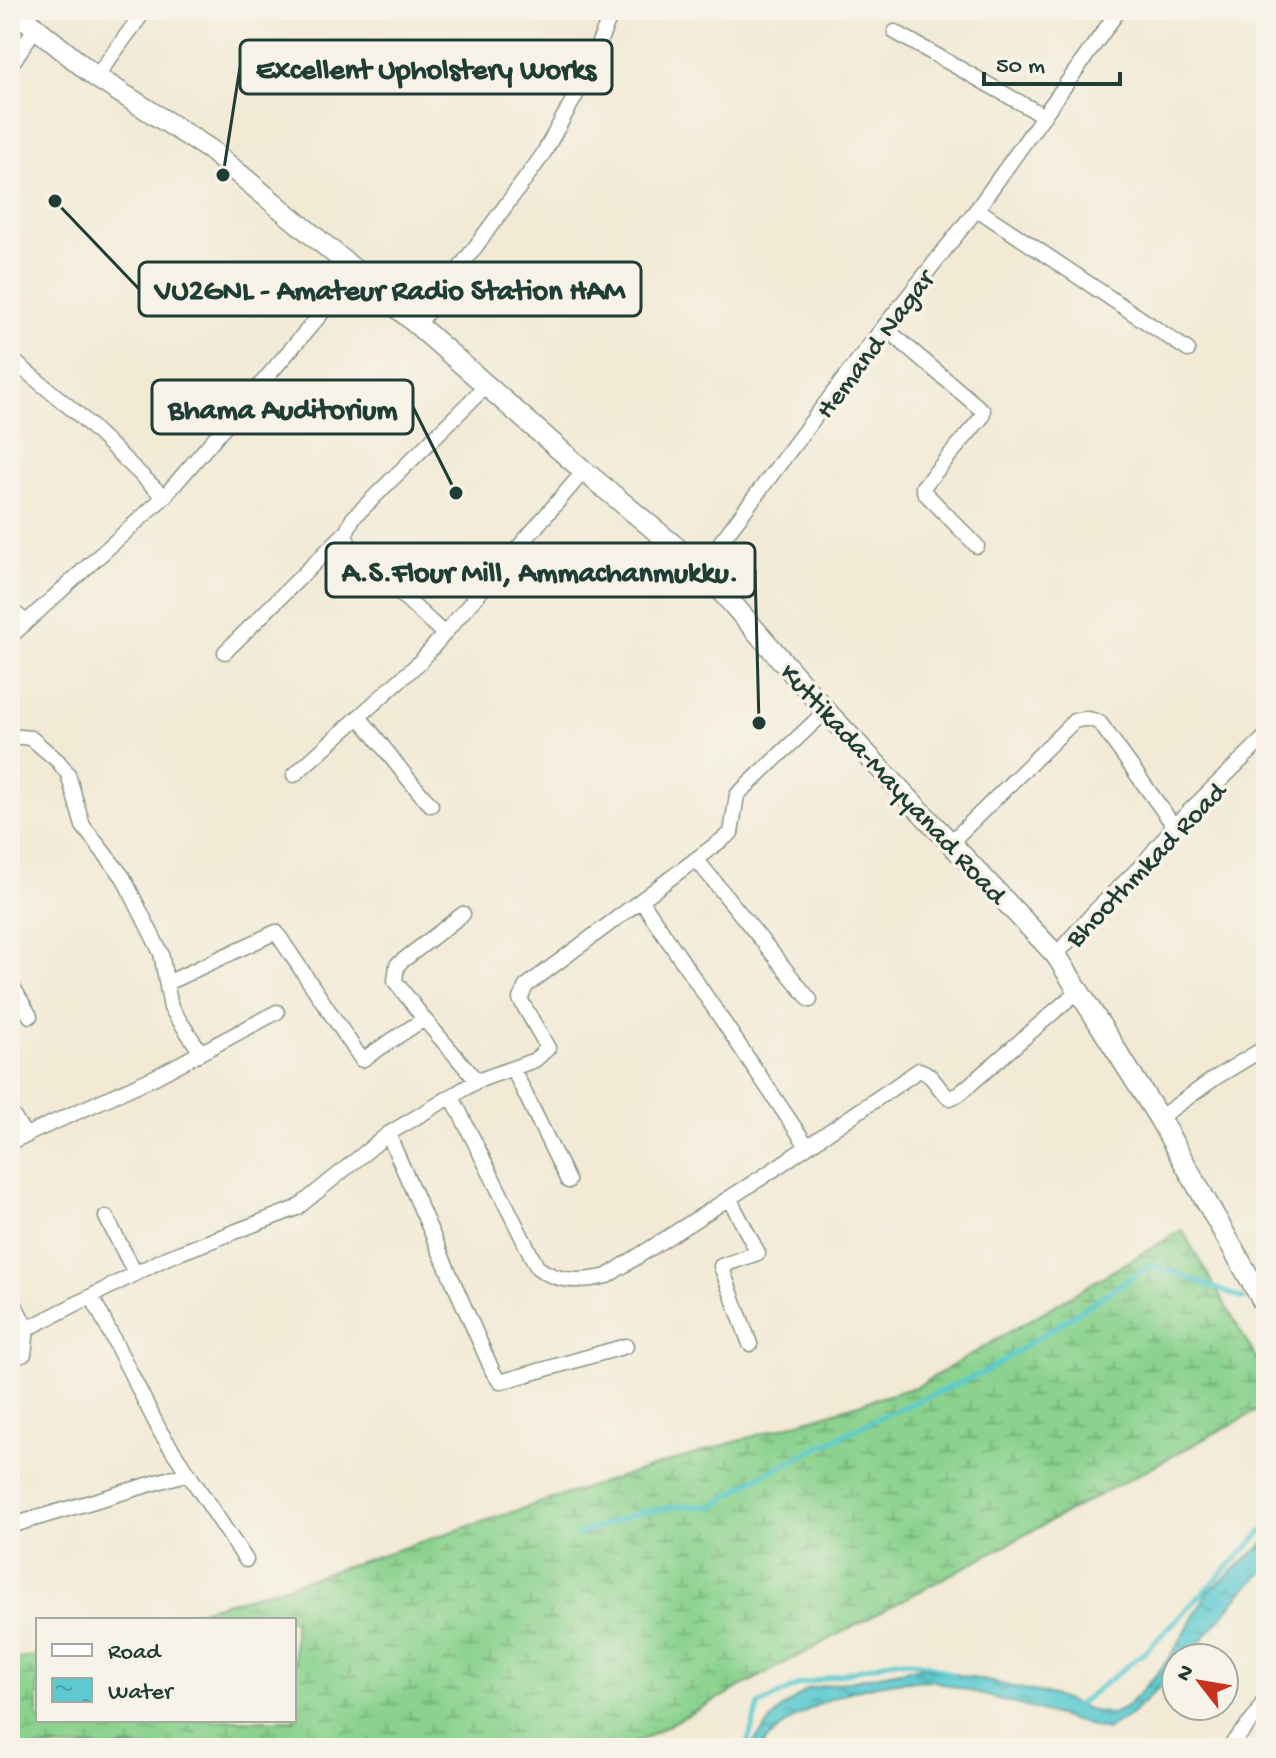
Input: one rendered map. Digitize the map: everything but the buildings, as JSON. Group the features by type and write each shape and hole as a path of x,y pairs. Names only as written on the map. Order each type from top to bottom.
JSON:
{"main road":[{"name":"Kuttikada-Mayyanad Road","path":"14,10 96,77 209,149 701,568 826,711 1056,955 1159,1118 1266,1307"}],"street":[{"path":"96,77 145,10"},
{"path":"418,325 542,156 577,93 613,10"},
{"name":"Hemand Nagar","path":"701,568 977,209 1119,10"},
{"path":"10,66 36,27"},
{"path":"895,32 1044,116"},
{"path":"977,209 1188,350"},
{"path":"10,637 164,497 357,272"},
{"path":"884,327 983,411 982,417 957,449 923,487 925,493 977,546"},
{"path":"10,358 78,414 164,497"},
{"path":"444,634 350,547 346,541 347,531 353,518 487,385"},
{"path":"294,775 420,662 584,471"},
{"path":"225,652 347,531"},
{"path":"10,609 26,622"},
{"path":"27,1329 166,1258 297,1208 388,1134 477,1081 535,1060 548,1048 520,999 526,986 731,833 737,795 826,711"},
{"path":"359,717 382,743 404,778 431,805"},
{"path":"950,843 1074,721 1082,718 1092,718 1100,723 1174,826"},
{"path":"10,736 31,738 68,774 83,826 123,877 161,953 171,1008 200,1051"},
{"name":"Bhoothmkad Road","path":"1056,955 1143,864 1174,826 1266,736"},
{"path":"696,859 810,1000"},
{"path":"641,900 807,1146"},
{"path":"463,914 397,965 395,981 477,1081"},
{"path":"167,983 276,932 362,1060 424,1019"},
{"path":"10,982 30,1016"},
{"path":"452,1097 530,1257 546,1274 557,1279 591,1280 607,1276 729,1198 919,1070 927,1072 950,1098 959,1094 1078,991"},
{"path":"10,1142 155,1077 277,1012"},
{"path":"1159,1118 1266,1047"},
{"path":"513,1069 568,1181"},
{"path":"10,1112 26,1136"},
{"path":"388,1134 500,1382 626,1346"},
{"path":"729,1198 758,1253 721,1266 750,1344"},
{"path":"106,1217 135,1273"},
{"path":"10,1295 27,1329 24,1354 10,1360"},
{"path":"92,1297 161,1433 246,1560"},
{"path":"10,1526 188,1473"},
{"path":"1228,1748 1256,1716 1266,1697"}],"green space":[{"path":"1182,1230 1266,1375 1266,1406 626,1748 10,1748 10,1661 36,1655 36,1722 296,1722 296,1618 171,1618 283,1587 610,1480 918,1386"}],"water":[{"path":"1266,1542 1266,1570 1246,1588 1200,1642 1179,1642 1207,1593"},
{"path":"921,1667 1051,1695 1093,1711 1112,1714 1125,1708 1160,1670 1160,1686 1132,1714 1106,1730 931,1680 907,1681 861,1689 816,1705 777,1731 760,1748 749,1748 781,1709 808,1689"}],"waterway":[{"path":"577,1535 637,1513 681,1506 713,1507 752,1480 874,1420 987,1371 1152,1264 1244,1299"},
{"path":"1072,1709 1145,1652 1266,1528"},
{"path":"746,1748 759,1705 799,1685 896,1660 926,1664 951,1674"}],"place":[{"name":"Excellent Upholstery Works","path":"223,175"},
{"name":"VU2GNL - Amateur Radio Station HAM","path":"55,201"},
{"name":"Bhama Auditorium","path":"456,493"},
{"name":"A.S.Flour Mill, Ammachanmukku.","path":"759,723"}]}
